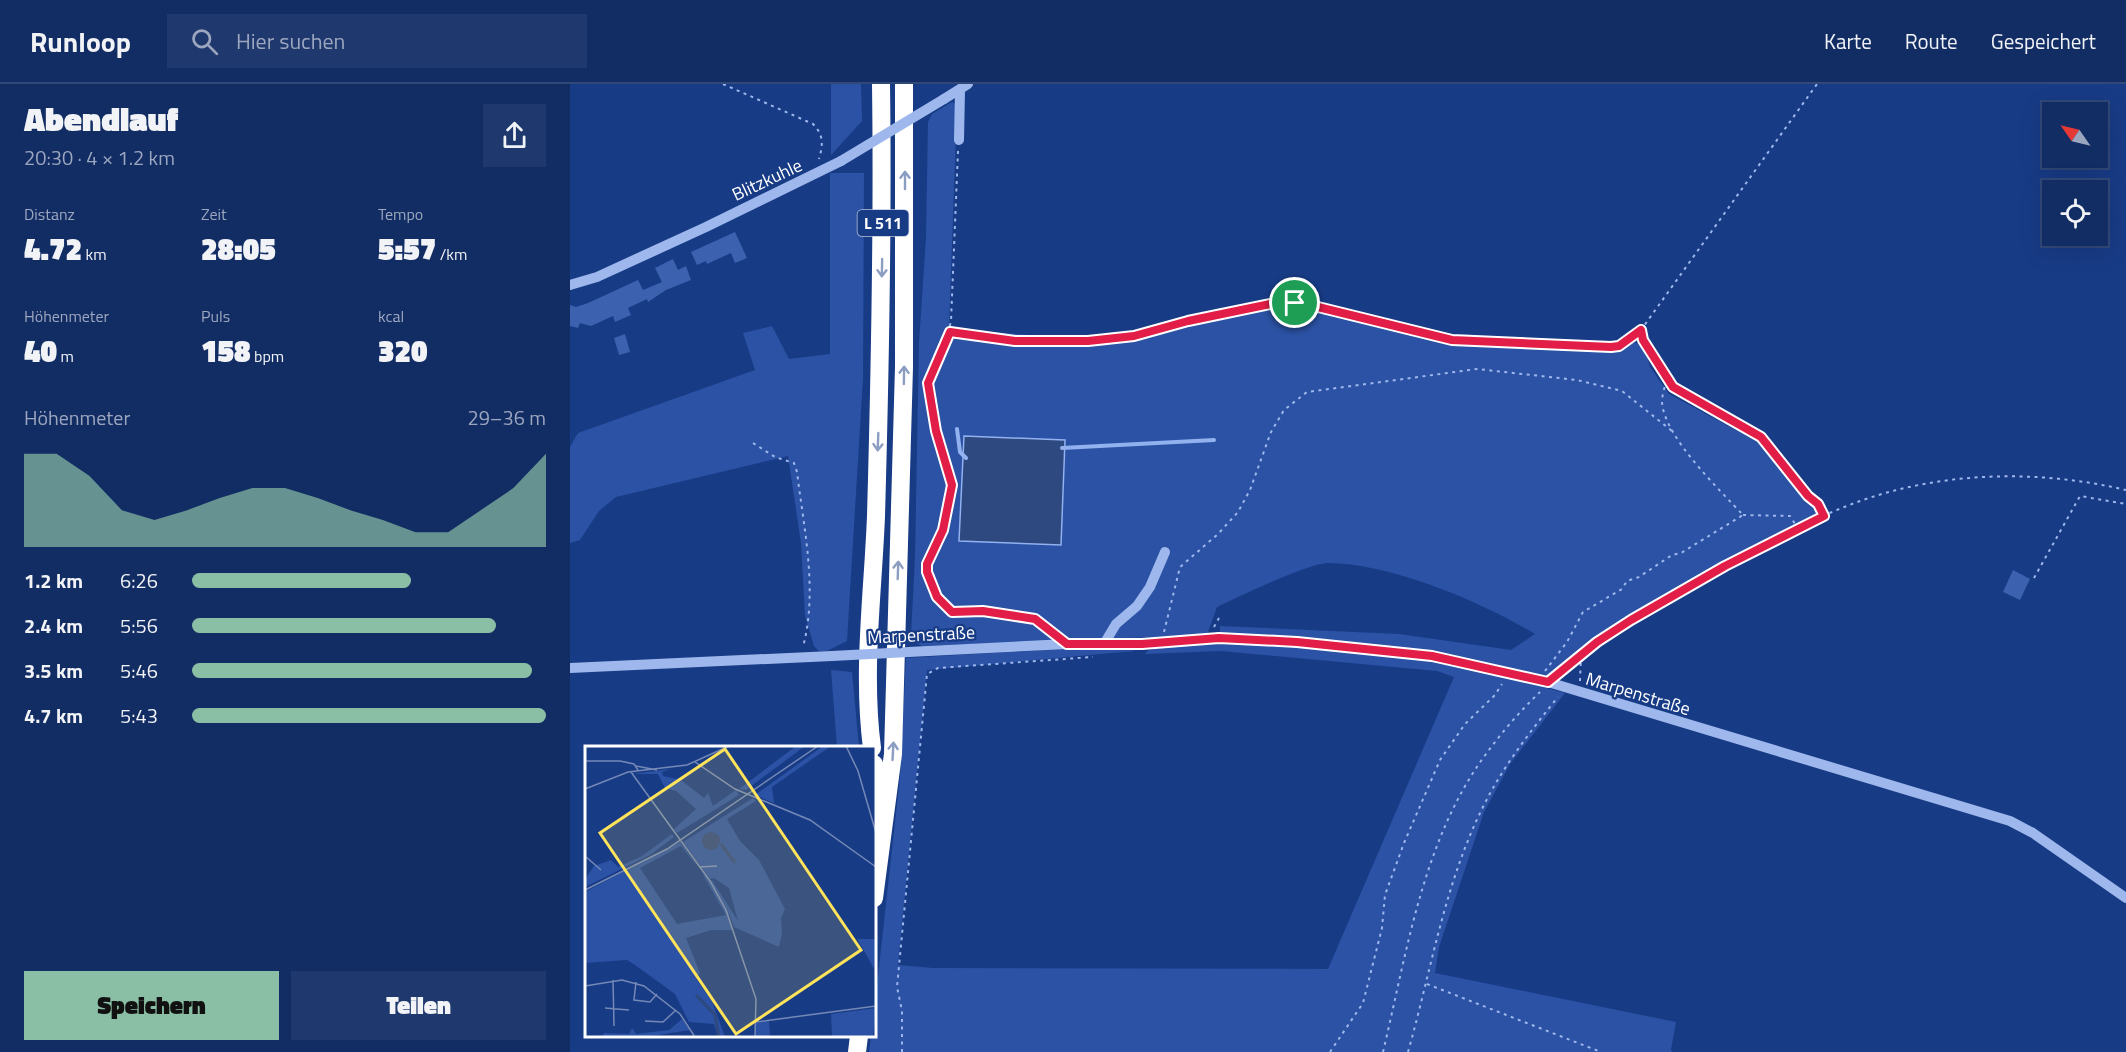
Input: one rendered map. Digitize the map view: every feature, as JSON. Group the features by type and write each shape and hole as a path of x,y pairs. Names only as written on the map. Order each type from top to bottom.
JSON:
{"highway":[{"name":"L 511","path":"872,746 868,718 867,666 875,531 880,363 883,224 881,84"},
{"name":"L 511","path":"876,885 893,754 904,367 904,84"},
{"name":"L 511","path":"876,818 878,872"},
{"path":"857,1052 859,1037"}],"street":[{"name":"Blitzkuhle","path":"570,285 597,277 814,176 964,87"},
{"path":"959,140 964,87"},
{"path":"1104,644 1116,624 1137,606 1150,587 1165,552"},
{"name":"Marpenstraße","path":"570,668 1067,644 1142,644 1219,638 1297,642 1432,656 1544,681 2010,821 2033,833 2126,898"}],"path":[{"path":"723,84 806,119 819,130 822,141 814,176"},
{"path":"950,332 1015,341 1088,341 1134,336 1188,321 1280,302 1318,307 1452,340 1619,346 1641,330 1817,84"},
{"path":"959,140 950,332 928,383 936,431 952,485 943,530 927,564 929,582 937,597 952,612 983,611 1035,619 1067,644"},
{"path":"1641,330 1643,340 1667,379 1691,400 1761,437 1808,496 1818,504 1824,516"},
{"path":"1163,641 1169,605 1180,567 1218,534 1238,512 1250,490 1271,432 1284,410 1306,392 1477,369 1577,380 1622,391 1672,431 1695,463 1743,514"},
{"path":"1667,379 1662,403 1672,431"},
{"path":"753,443 775,457 794,464 797,472 810,586 810,616 801,656"},
{"path":"1544,681 1631,620 1797,528 1895,490 1923,484 1979,478 2047,478 2126,490"},
{"path":"2034,578 2080,496 2126,504"},
{"path":"1383,1052 1424,890 1451,815 1485,756 1544,681 1583,612 1622,589 1627,581 1640,577 1672,555 1682,553 1743,514 1790,516 1797,528"},
{"path":"1580,682 1581,654"},
{"path":"902,1052 902,1011 897,987 927,674 938,668 1102,656"},
{"path":"1330,1052 1363,1003 1383,928 1385,894 1440,760 1465,724 1495,695 1511,673"},
{"path":"1408,1052 1456,874 1481,811 1508,763 1565,688"},
{"path":"1427,984 1601,1052"}],"shaded area":[{"path":"831,84 861,84 862,121 831,155"},
{"path":"952,102 957,105 949,329 1030,335 1112,335 1284,300 1456,337 1638,343 1646,353 1650,367 1669,394 1758,442 1819,512 1640,610 1590,641 1550,677 1454,656 1220,635 1220,626 1399,634 1511,650 1535,634 1463,597 1407,577 1353,565 1328,563 1290,574 1217,607 1207,635 922,646 914,642 911,635 915,557 919,342 926,238 928,122 932,114"},
{"path":"830,173 864,173 863,378 847,641 827,651 819,651 814,646 805,616 801,543 788,456 616,497 599,511 580,540 570,543 570,447 578,433 755,370 743,333 772,326 789,359 830,354"},
{"path":"964,436 1065,440 1061,545 959,541"},
{"path":"1255,642 1449,662 1565,693 1510,764 1484,812 1439,947 1435,973 1676,1022 1671,1050 1673,1052 869,1052 871,1037 876,1037 876,994 900,777 906,658 1063,649 1131,649 1134,651 927,670 898,965 933,968 1328,969 1454,677 1437,671 1221,651 1145,654 1147,651 1175,644"},
{"path":"831,670 852,672 859,746 837,746"}],"building":[{"path":"735,232 747,258 735,263 731,253 707,264 706,261 697,265 691,252"},
{"path":"673,259 678,270 686,266 691,280 666,290 648,302 647,299 628,308 631,315 615,322 613,316 591,326 580,323 578,328 570,326 570,305 576,307 588,303 638,280 643,290 662,282 655,268"},
{"path":"625,334 630,352 619,355 614,338"},
{"path":"2013,570 2030,579 2020,600 2003,592"}],"waterway":[{"path":"957,429 960,452 966,458"},
{"path":"1062,448 1214,440"}],"route":[{"path":"1280,302 1295,303 1452,340 1611,347 1631,340 1641,330 1643,340 1673,387 1691,400 1739,423 1761,437 1808,496 1818,504 1824,516 1725,566 1631,620 1597,642 1548,682 1432,656 1297,642 1219,638 1142,644 1067,644 1035,619 983,611 952,612 943,606 929,582 927,564 943,530 952,485 945,469 936,431 928,383 950,332 1015,341 1088,341 1134,336 1188,321 1280,302"}]}
